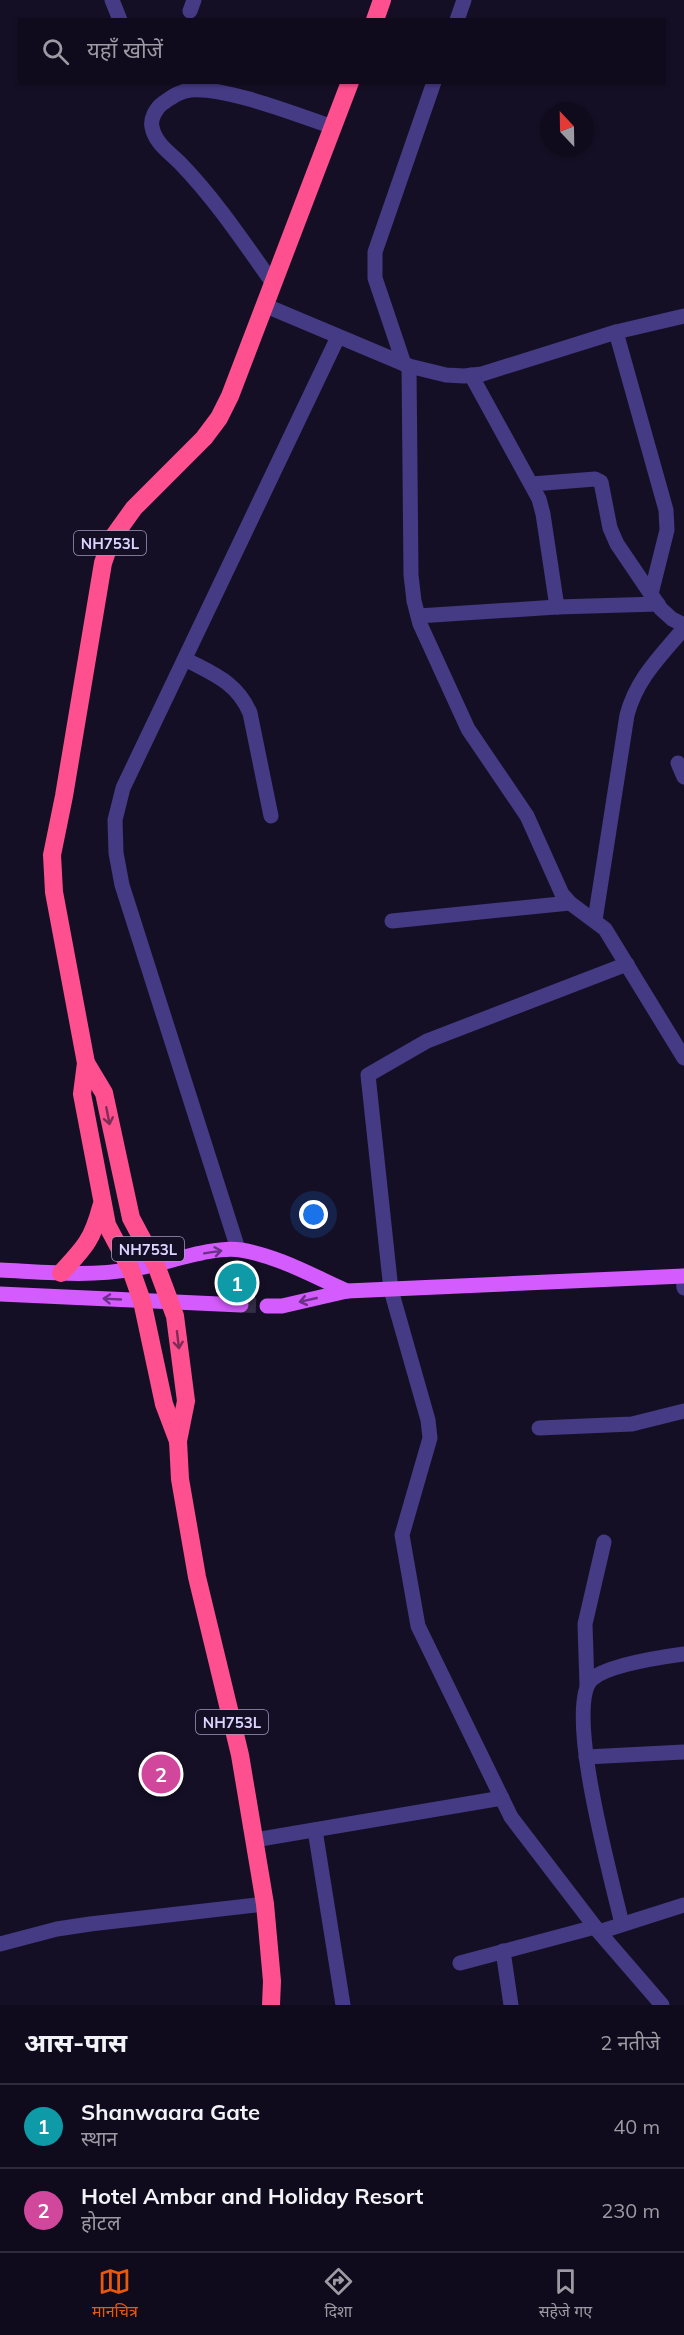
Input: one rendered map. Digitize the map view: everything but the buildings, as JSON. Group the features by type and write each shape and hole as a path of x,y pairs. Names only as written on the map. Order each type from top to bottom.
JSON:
{"highway":[{"path":"376,18 382,0"},
{"name":"NH753L","path":"178,1441 164,1404 142,1301 130,1270 107,1226 82,1094 86,1063 54,892 52,855 103,563 111,540 134,508 204,438 219,418 349,84"},
{"name":"NH753L","path":"86,1063 104,1094 131,1218 156,1265 175,1316 186,1401 178,1441 180,1479 197,1577 240,1755 265,1904 272,2005"},
{"path":"61,1273 82,1250 94,1232 102,1202"}],"main road":[{"path":"0,1270 61,1273 130,1270 212,1252 238,1249 263,1255 347,1291"},
{"path":"267,1306 282,1306 347,1291 684,1280"},
{"path":"0,1294 241,1305"}],"street":[{"path":"112,0 119,18"},
{"path":"458,18 464,0"},
{"path":"433,84 375,252 375,278 407,365 411,575 414,602 468,729 480,750 527,816 562,894 570,903 605,929 684,1058"},
{"path":"272,282 213,200 157,139 151,125 153,116 160,106 176,94 190,90 202,90 228,94 333,126"},
{"path":"264,305 407,365 446,375 482,374 616,332 684,316"},
{"path":"616,332 666,510 667,530 655,599"},
{"path":"238,1249 122,885 116,853 115,820 123,788 338,337"},
{"path":"471,375 532,484 543,514 557,607"},
{"path":"532,484 595,479 600,482 613,537 655,599 672,620 684,627 643,676 633,694 627,715 595,920"},
{"path":"418,616 655,599"},
{"path":"185,658 227,682 237,689 245,700 250,713 271,816"},
{"path":"392,921 570,903"},
{"path":"627,964 427,1041 368,1075 391,1290 428,1420 430,1438 402,1535 418,1626 511,1817 597,1929 662,2005"},
{"path":"539,1428 632,1424 684,1411"},
{"path":"604,1542 585,1624 587,1686 583,1730 587,1774 622,1924"},
{"path":"587,1686 592,1679 621,1667 681,1658"},
{"path":"586,1757 684,1752"},
{"path":"254,1840 502,1798"},
{"path":"315,1830 343,2005"},
{"path":"0,1944 47,1931 90,1924 265,1904"},
{"path":"460,1963 622,1924 684,1905"},
{"path":"503,1951 511,2005"}],"tunnel":[{"path":"241,1305 267,1306"}],"place":[{"name":"Shanwaara Gate","path":"237,1283"},
{"name":"Hotel Ambar and Holiday Resort","path":"161,1774"}]}
